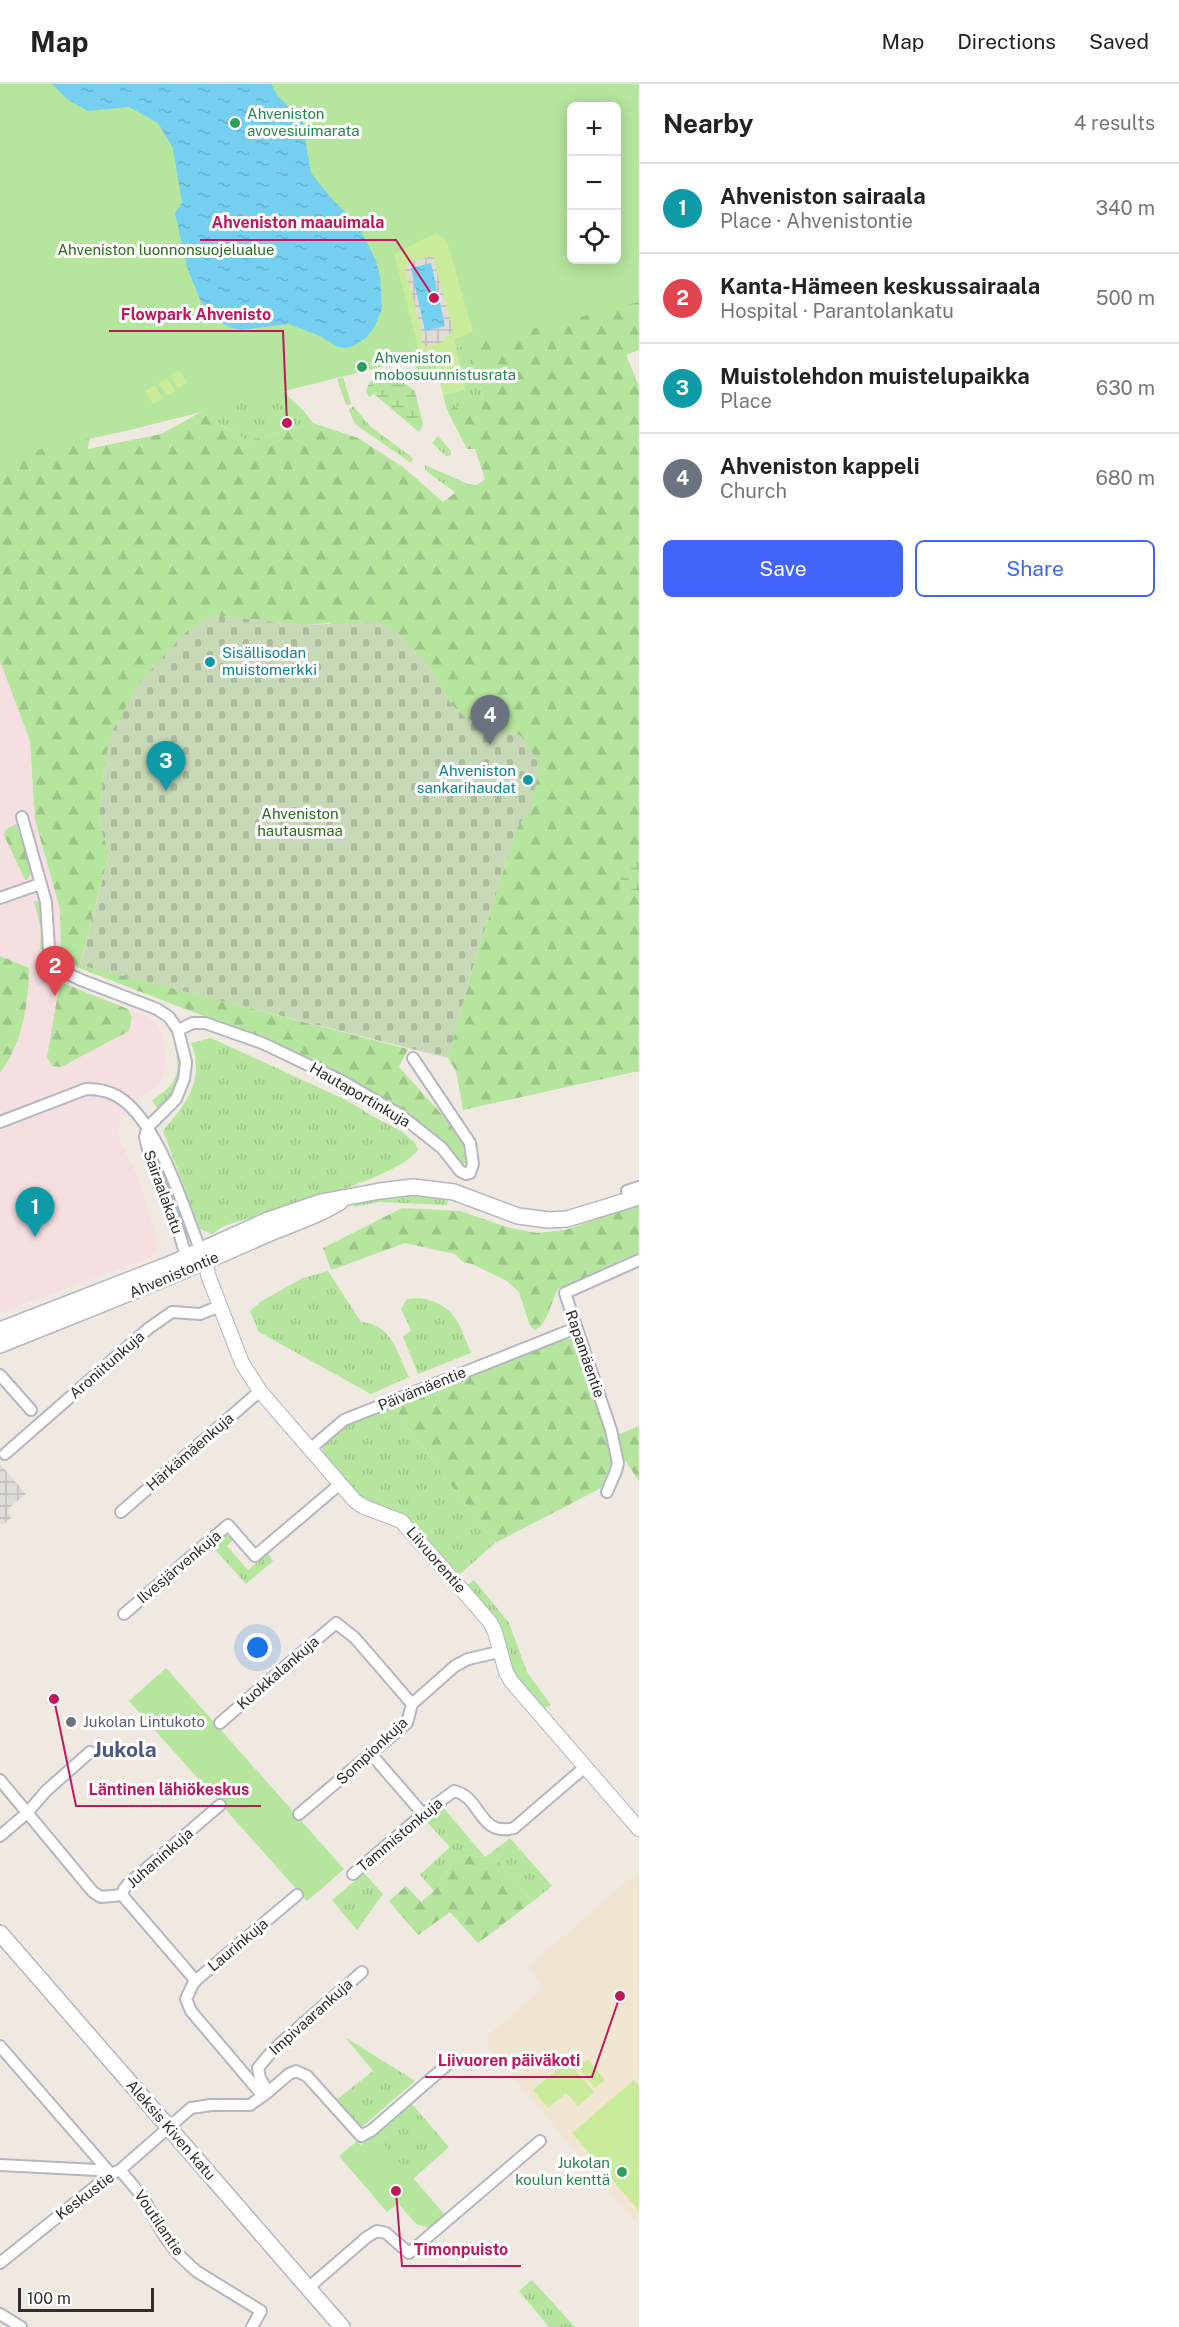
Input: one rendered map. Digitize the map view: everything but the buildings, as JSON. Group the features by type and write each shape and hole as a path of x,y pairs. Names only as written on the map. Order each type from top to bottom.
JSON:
{"main road":[{"name":"Ahvenistontie","path":"0,1346 199,1262 268,1220 321,1202 413,1187 436,1189 467,1196 518,1216 549,1220 567,1219 633,1194"},
{"name":"Ahvenistontie","path":"0,1330 199,1262"},
{"name":"Aleksis Kiven katu","path":"0,1933 342,2327"}],"street":[{"path":"22,817 47,911 50,965 81,980 157,1009 169,1017 178,1030"},
{"path":"0,898 40,884"},
{"name":"Hautaportinkuja","path":"178,1030 193,1023 205,1023 262,1043 342,1081 399,1114 442,1148 460,1171 470,1173 473,1164 470,1143 413,1058"},
{"name":"Sairaalakatu","path":"178,1030 186,1062 184,1079 176,1099 148,1127 145,1137 147,1148 177,1226 199,1262"},
{"name":"Sairaalakatu","path":"0,1122 86,1089 101,1089 116,1095 148,1127 162,1155 199,1262"},
{"path":"633,1194 639,1187"},
{"name":"Rapamäentie","path":"607,1492 618,1463 611,1430 565,1293 639,1260"},
{"name":"Liivuorentie","path":"199,1262 220,1306 242,1363 260,1392 359,1504 396,1518 405,1524 489,1622 495,1632 499,1652 511,1681 639,1829"},
{"name":"Aroniitunkuja","path":"5,1454 149,1328 172,1312 200,1314 220,1306"},
{"name":"Päivämäentie","path":"310,1449 344,1420 576,1328"},
{"path":"0,1375 31,1410"},
{"name":"Härkämäenkuja","path":"121,1512 260,1392"},
{"name":"Ilvesjärvenkuja","path":"124,1614 228,1525 255,1556 340,1484"},
{"name":"Kuokkalankuja","path":"220,1723 336,1623 355,1638 412,1704"},
{"name":"Sompionkuja","path":"299,1814 407,1722 412,1704 455,1666 468,1659 499,1652"},
{"path":"0,1836 90,1752"},
{"path":"371,1754 423,1814"},
{"name":"Tammistonkuja","path":"353,1874 423,1814 454,1791 462,1792 492,1828 503,1831 514,1828 585,1767"},
{"name":"Juhaninkuja","path":"0,1780 93,1892 101,1898 122,1895 128,1884 220,1805"},
{"path":"122,1895 196,1981"},
{"name":"Laurinkuja","path":"266,2094 191,2011 186,1999 187,1993 196,1981 297,1895"},
{"name":"Impivaarankuja","path":"266,2094 258,2068 273,2050 362,1971"},
{"name":"Voutilantie","path":"0,2046 115,2172 142,2196 165,2237 179,2255 196,2271 261,2311 252,2327"},
{"path":"168,2126 191,2108 250,2105 289,2074 296,2072 307,2076 361,2136 372,2130 448,2064"},
{"name":"Keskustie","path":"0,2263 115,2172 168,2126"},
{"path":"308,2288 377,2231 386,2234 409,2253 540,2141"},
{"path":"0,2165 115,2172"},
{"path":"0,2314 21,2327"}],"shaded area":[{"path":"433,256 453,330 440,343 423,347 421,338 423,337 405,269 408,262","holes":["430,264 445,326 426,331 411,268"]},
{"path":"0,661 30,741 35,820 60,909 60,982 144,1015 157,1024 164,1041 165,1058 164,1074 158,1085 134,1101 121,1119 118,1137 139,1180 155,1233 157,1249 149,1258 0,1313 0,1029 29,968 0,956"},
{"path":"0,1464 26,1494 8,1509 11,1518 4,1524 0,1524"},
{"path":"639,1871 639,2226 487,2047 488,2035 544,1988 528,1967"}],"green space":[{"path":"0,84 101,361 88,449 161,434 201,412 248,441 313,423 358,438 403,467 443,502 467,484 477,485 485,479 475,449 467,449 447,410 483,398 469,342 311,173 567,104 567,264 621,264 621,102 573,102 639,84 639,350 626,355 639,386 639,1071 463,1110 456,1071 448,1058 473,967 517,828 530,809 521,736 468,719 451,704 430,667 328,623 304,625 213,615 105,759 99,821 109,854 80,964 408,1049 399,1067 463,1141 466,1163 459,1166 451,1149 432,1135 263,1039 61,961 60,909 35,820 30,741 0,661"},
{"name":"Ahveniston luonnonsuojelualue","path":"0,84 639,84 639,302 130,430 0,458"},
{"path":"436,233 447,241 473,332 454,339 466,390 443,395 436,363 423,366 394,254"},
{"path":"394,254 470,342 483,399 447,410 443,395 465,390"},
{"path":"420,352 436,363 438,374 423,373 404,357"},
{"path":"179,370 187,382 178,389 170,376"},
{"path":"380,375 396,377 415,391 423,425 419,432 374,394 369,397 366,392 369,384"},
{"path":"343,377 351,404 346,405 337,379"},
{"path":"167,378 176,391 167,396 159,383"},
{"path":"155,385 163,399 153,404 145,391"},
{"path":"278,387 303,410 313,423 248,441 201,412"},
{"path":"353,406 371,427 413,458 411,463 355,424 349,410"},
{"path":"438,436 451,451 451,455 446,456 432,443"},
{"path":"425,465 468,484 456,493 425,470"},
{"name":"Ahveniston hautausmaa","path":"213,615 304,625 377,622 398,633 430,667 451,704 468,719 521,736 540,765 530,809 517,828 473,967 448,1058 80,965 109,855 99,821 105,759 112,732 139,683 186,632"},
{"path":"16,824 33,869 27,880 4,835 5,830"},
{"path":"639,859 639,893 626,895 619,888 620,879"},
{"path":"34,901 39,902 43,911 46,951 40,949 41,930"},
{"path":"0,956 29,968 28,995 23,1023 14,1050 0,1073"},
{"path":"60,982 128,1009 132,1018 129,1031 61,1067 52,1066 47,1057"},
{"path":"177,1038 180,1077 173,1093 157,1108 152,1100 169,1088 176,1075 177,1059 174,1039"},
{"path":"211,1038 348,1101 401,1131 415,1143 418,1150 405,1162 358,1184 224,1226 212,1234 200,1229 163,1131 179,1111 195,1080 195,1056 191,1043"},
{"path":"412,1196 448,1200 447,1205 379,1202 354,1207 354,1204 382,1198"},
{"path":"639,1205 639,1252 558,1289 543,1324 535,1330 530,1326 519,1292 507,1281 463,1262 455,1254 405,1243 331,1270 323,1248 402,1208 460,1211 510,1228 537,1233 565,1230"},
{"path":"328,1271 361,1322 380,1328 387,1334 409,1377 371,1394 259,1332 250,1311 260,1302 303,1278"},
{"path":"421,1298 442,1305 455,1317 471,1353 418,1374 403,1337 411,1330 401,1309 407,1299"},
{"path":"574,1338 606,1433 612,1463 601,1488 495,1543 393,1408 549,1344"},
{"path":"393,1408 495,1543 459,1575 405,1517 359,1495 322,1455 323,1445 346,1425"},
{"path":"639,1426 639,1481 622,1456 617,1435"},
{"path":"223,1534 232,1538 227,1546 248,1570 268,1553 273,1561 246,1584 211,1545"},
{"path":"474,1580 509,1623 527,1672 551,1705 543,1709 514,1674 502,1635 465,1587"},
{"path":"166,1668 344,1869 307,1901 129,1701"},
{"path":"442,1806 485,1857 458,1855 434,1891 420,1875 450,1847 425,1820"},
{"path":"510,1838 552,1886 532,1902 491,1853"},
{"path":"491,1853 532,1902 478,1943 450,1912 418,1935 389,1901 406,1886 421,1902 434,1891 458,1855 485,1857"},
{"path":"364,1873 383,1894 357,1930 332,1900"},
{"path":"345,2037 415,2081 363,2126 358,2125 335,2101 373,2071"},
{"path":"588,2059 605,2080 595,2088 578,2067"},
{"path":"567,2061 594,2092 578,2106 566,2093 548,2108 533,2090"},
{"name":"Jukolan koulun kenttä","path":"634,2080 639,2086 639,2211 572,2133"},
{"path":"410,2102 449,2147 413,2179 374,2133"},
{"path":"374,2133 445,2215 430,2228 416,2224 398,2203 387,2212 339,2156 357,2141 361,2145"},
{"path":"532,2280 575,2327 549,2327 519,2291"}],"water":[{"path":"52,84 271,84 278,96 302,121 311,173 358,225 376,261 380,277 382,309 374,328 366,338 346,348 338,347 320,336 289,324 240,330 229,327 209,314 200,300 187,267 175,213 182,203 173,148 158,123 129,107 88,111 68,100"},
{"path":"431,263 445,326 425,331 411,268"}],"place":[{"name":"Ahveniston avovesiuimarata","path":"235,123"},
{"name":"Ahveniston maauimala","path":"434,298"},
{"name":"Ahveniston mobosuunnistusrata","path":"362,367"},
{"name":"Flowpark Ahvenisto","path":"287,423"},
{"name":"Sisällisodan muistomerkki","path":"210,662"},
{"name":"Ahveniston kappeli","path":"490,745"},
{"name":"Ahveniston sankarihaudat","path":"528,780"},
{"name":"Muistolehdon muistelupaikka","path":"166,791"},
{"name":"Kanta-Hämeen keskussairaala","path":"55,996"},
{"name":"Ahveniston sairaala","path":"35,1237"},
{"name":"Läntinen lähiökeskus","path":"54,1699"},
{"name":"Jukolan Lintukoto","path":"71,1722"},
{"name":"Liivuoren päiväkoti","path":"620,1996"},
{"name":"Jukolan koulun kenttä","path":"622,2172"},
{"name":"Timonpuisto","path":"396,2191"}],"district":[{"name":"Jukola","path":"125,1750"}]}
